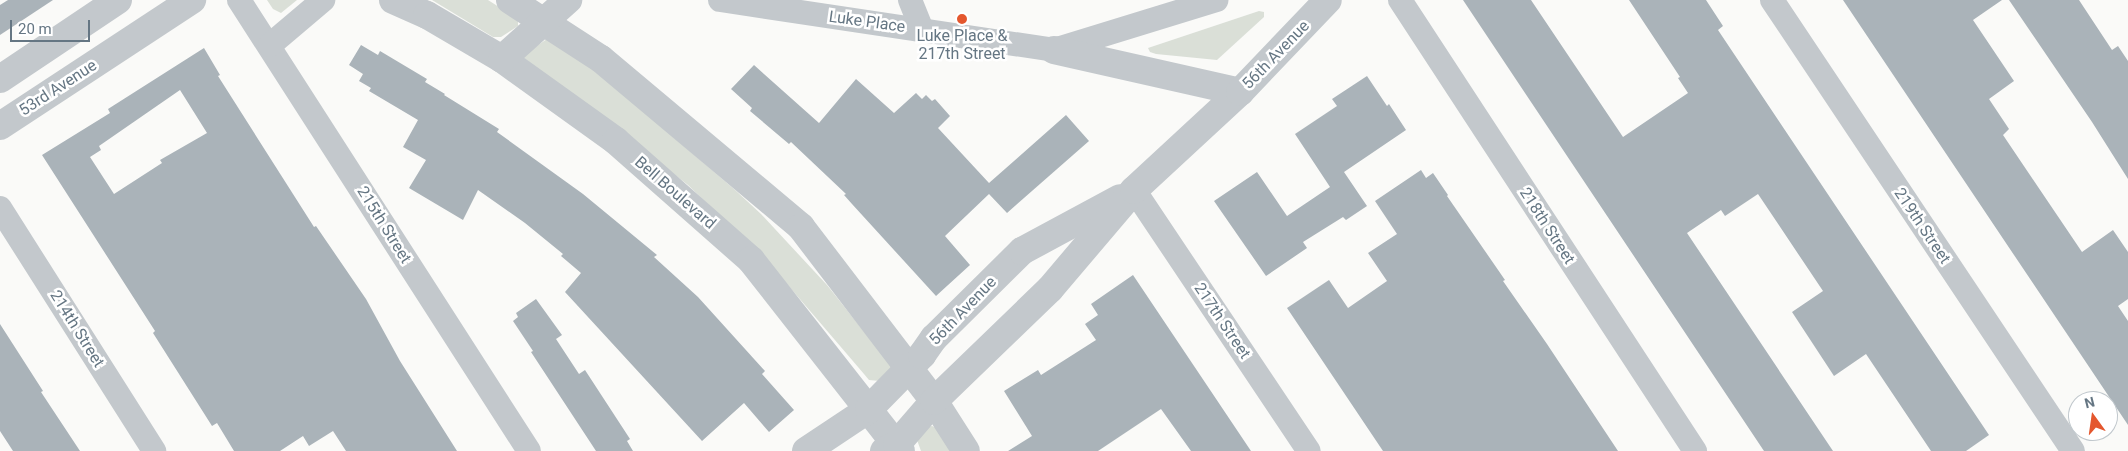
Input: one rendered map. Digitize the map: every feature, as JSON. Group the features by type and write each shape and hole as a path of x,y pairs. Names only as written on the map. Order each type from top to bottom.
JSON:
{"street":[{"path":"0,79 118,0"},
{"name":"53rd Avenue","path":"0,126 192,0"},
{"name":"215th Street","path":"239,0 270,45 529,451"},
{"path":"270,45 323,0"},
{"name":"Bell Boulevard","path":"393,0 427,15 502,59 616,142 751,260 869,409 894,449"},
{"path":"510,0 601,59 801,227 934,400 966,451"},
{"path":"502,59 568,0"},
{"name":"Luke Place","path":"720,0 1054,50 1217,0"},
{"path":"910,0 922,30"},
{"name":"56th Avenue","path":"894,449 934,400 1050,289 1134,190 1240,92 1328,0"},
{"name":"218th Street","path":"1400,0 1695,451"},
{"name":"219th Street","path":"1772,0 2072,451"},
{"path":"1054,50 1240,92"},
{"name":"56th Avenue","path":"806,451 869,409 909,368 934,338 1022,251 1134,190"},
{"name":"217th Street","path":"1134,190 1309,451"},
{"name":"214th Street","path":"0,208 154,451"}],"shaded area":[{"path":"267,0 297,0 281,13 273,9"},
{"path":"432,0 488,0 518,19 518,26 501,37 493,37"},
{"path":"1259,11 1264,12 1264,17 1217,60 1156,54 1150,52 1148,48"},
{"path":"547,39 577,58 615,87 761,214 827,285 892,367 880,381 869,380 769,263 688,185 524,58 523,55"},
{"path":"932,426 937,428 955,451 921,451 917,440 926,427"}],"building":[{"path":"8,0 53,0 0,35 0,5"},
{"path":"1463,0 1531,0 1623,137 1688,93 1678,78 1680,77 1629,0 1706,0 1723,26 1718,30 1989,435 1966,451 1931,451 1866,354 1834,376 1792,312 1823,291 1758,194 1725,216 1721,210 1687,233 1833,451 1764,451"},
{"path":"1843,0 2002,0 1973,20 2014,81 1989,99 2009,129 2003,135 2082,252 2113,230 2128,252 2128,299 2118,306 2128,321 2128,425 2118,410 2118,391 2105,391"},
{"path":"2009,0 2079,0 2112,50 2118,46 2128,61 2128,179 2092,122"},
{"path":"361,45 378,55 380,51 427,79 425,82 499,129 497,132 583,194 657,255 654,257 698,297 765,371 762,374 794,410 769,432 744,403 702,441 565,292 581,273 561,256 563,254 525,223 478,190 463,220 409,188 426,160 403,147 418,120 369,91 371,88 359,81 363,74 349,65"},
{"path":"204,48 220,75 218,76 314,227 316,226 366,299 400,361 457,451 346,451 333,431 309,446 303,436 280,451 234,451 217,423 212,426 153,333 155,331 42,155 110,113 108,109","holes":["180,90 207,133 160,160 162,163 114,194 90,157 101,150 99,146"]},
{"path":"754,65 819,123 856,79 894,113 916,93 922,99 926,95 932,101 935,99 950,116 938,128 989,183 1066,115 1089,141 1007,213 989,194 945,236 970,265 936,296 844,195 846,194 791,142 789,144 750,111 752,108 731,89"},
{"path":"1367,76 1406,130 1344,172 1367,206 1346,220 1343,217 1303,242 1307,248 1266,276 1214,201 1257,172 1287,216 1330,187 1295,134 1337,106 1332,99"},
{"path":"1421,170 1426,178 1433,173 1505,280 1503,281 1618,451 1383,451 1287,308 1329,280 1348,308 1387,281 1368,253 1397,234 1375,201"},
{"path":"1133,275 1251,451 1191,451 1161,409 1098,451 1008,451 1032,436 1004,391 1038,370 1041,375 1096,340 1085,324 1098,315 1091,304"},
{"path":"536,299 562,335 556,339 579,374 585,370 630,439 627,441 633,451 596,451 531,352 533,351 513,321 518,317 516,313"},
{"path":"0,324 43,391 41,392 80,451 13,451 0,431"}],"place":[{"name":"Luke Place & 217th Street","path":"962,19"}]}
